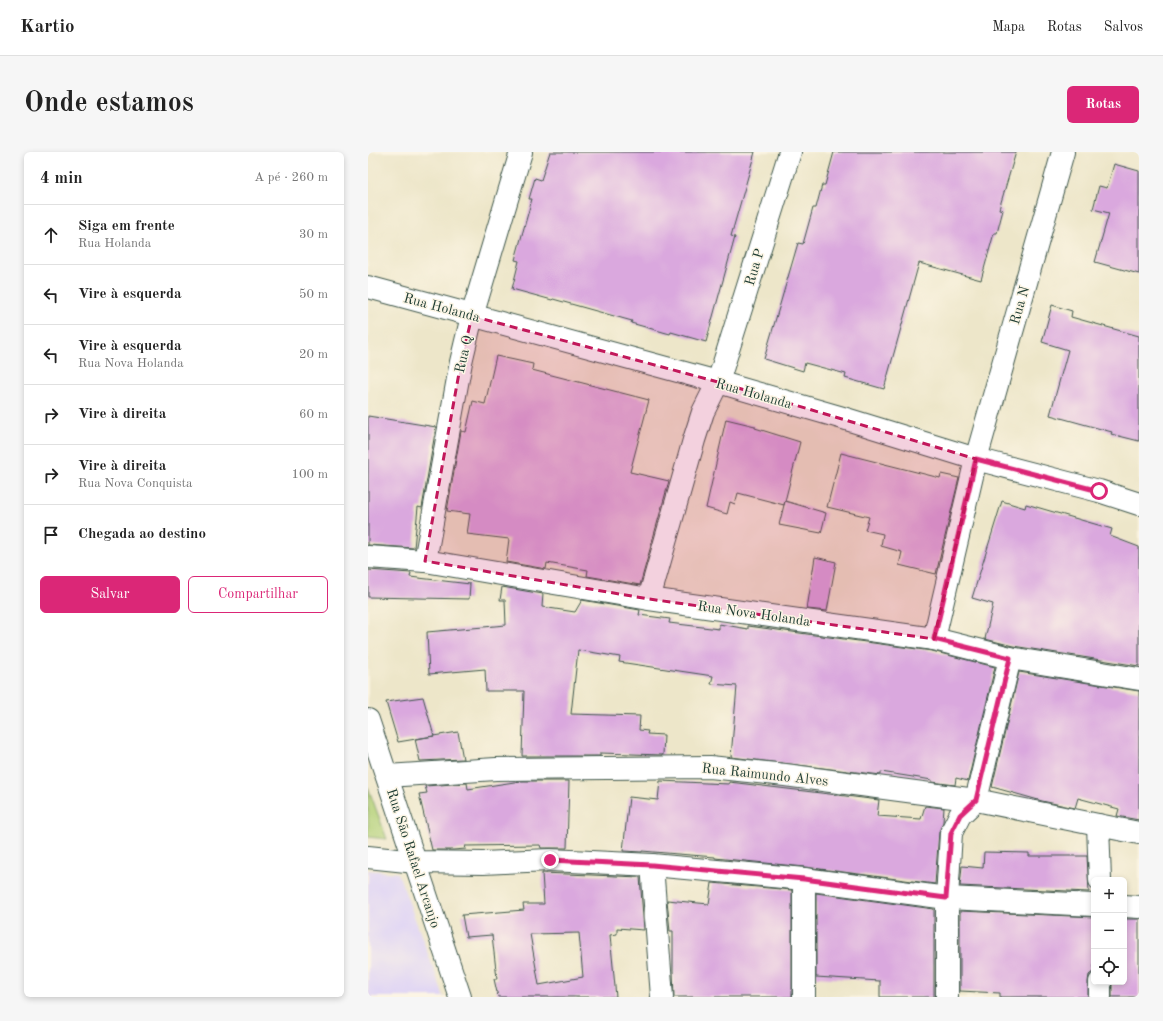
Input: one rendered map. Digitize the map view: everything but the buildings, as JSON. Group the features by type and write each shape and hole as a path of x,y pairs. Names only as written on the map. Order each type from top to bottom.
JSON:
{"street":[{"name":"Rua Q","path":"425,561 461,362 472,316 520,152"},
{"name":"Rua P","path":"650,599 694,440 703,412 718,382 790,152"},
{"name":"Rua N","path":"934,639 976,459 1063,152"},
{"name":"Rua Holanda","path":"368,287 718,382 843,418 976,459 1099,491 1139,504"},
{"name":"Rua Nova Holanda","path":"368,557 425,561 650,599 934,639 1010,658 1139,679"},
{"path":"947,997 946,898 951,833 960,815 976,800 1010,658"},
{"name":"Rua São Rafael Arcanjo","path":"368,720 460,997"},
{"name":"Rua Raimundo Alves","path":"387,776 496,769 710,767 785,775 976,800 1098,826 1139,833"},
{"path":"1098,826 1100,877"},
{"path":"368,857 416,862 483,863 550,860 652,865 804,879 946,898 1091,905"},
{"path":"652,865 662,997"},
{"path":"804,879 804,997"},
{"path":"1127,906 1139,907"},
{"path":"1100,985 1100,997"}],"highlighted area":[{"path":"472,316 718,382 976,459 934,639 649,599 425,561 461,362"}],"shaded area":[{"path":"368,870 398,873 444,997 368,997"}],"green space":[{"path":"368,787 387,839 368,837"}],"route":[{"path":"550,860 652,865 804,879 946,898 951,833 960,815 976,800 1010,658 934,639 976,459 1099,491"}]}
